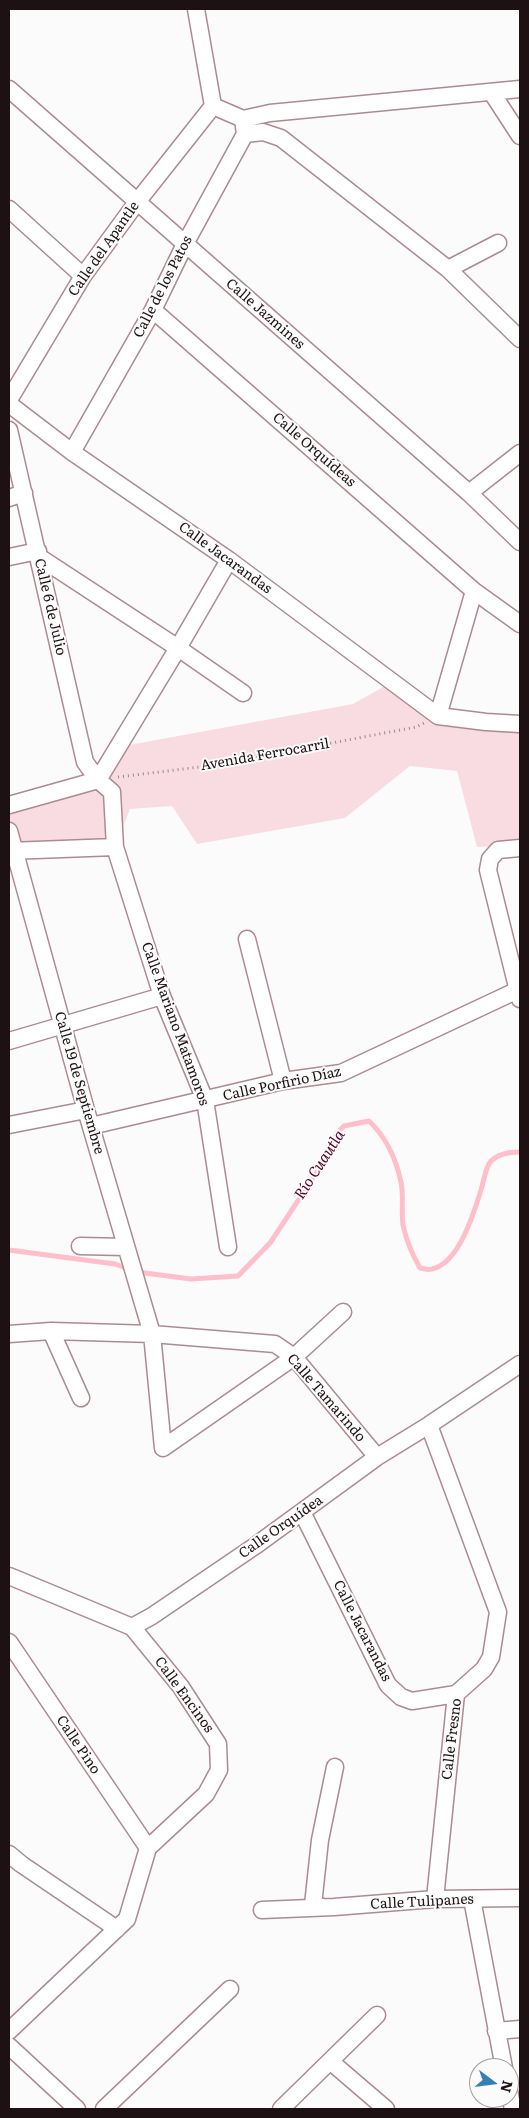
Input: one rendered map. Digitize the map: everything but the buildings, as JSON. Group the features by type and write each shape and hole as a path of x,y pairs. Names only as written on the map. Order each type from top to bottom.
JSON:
{"street":[{"path":"196,9 213,106 244,127 281,138"},
{"name":"Calle Jazmines","path":"9,88 469,493 520,542"},
{"path":"244,127 270,113 520,89"},
{"path":"492,93 520,136"},
{"name":"Calle del Apantle","path":"9,402 83,276 137,202 213,106"},
{"path":"270,113 272,125 281,138 448,269 520,339"},
{"name":"Calle de los Patos","path":"72,452 153,310 244,127"},
{"path":"9,209 83,276"},
{"path":"448,269 498,243"},
{"name":"Calle Orquídeas","path":"153,310 474,591 520,624"},
{"name":"Calle Jacarandas","path":"9,402 72,452 229,560 438,716"},
{"name":"Calle 6 de Julio","path":"9,437 16,495 38,554 85,762 98,780"},
{"path":"469,493 520,453"},
{"path":"9,556 38,554 243,693"},
{"path":"9,804 98,780 229,560"},
{"path":"474,591 438,716 520,724"},
{"name":"Calle Mariano Matamoros","path":"98,780 112,792 115,847 162,996 205,1100 228,1247"},
{"name":"Calle 19 de Septiembre","path":"9,831 11,850 152,1334 163,1448 294,1357"},
{"path":"11,850 115,847"},
{"path":"519,993 488,870 490,859 498,850 520,848"},
{"path":"247,939 283,1081"},
{"name":"Calle Porfirio Díaz","path":"91,1126 283,1081 341,1073 519,993"},
{"path":"9,1042 62,1024 162,996"},
{"path":"9,1125 86,1110"},
{"path":"80,1246 126,1247"},
{"path":"294,1357 342,1312"},
{"path":"51,1331 82,1398"},
{"name":"Calle Tamarindo","path":"9,1334 51,1331 152,1334 275,1344 294,1357 377,1458"},
{"name":"Calle Orquídea","path":"132,1627 152,1616 377,1458 520,1364"},
{"name":"Calle Fresno","path":"429,1425 498,1612 491,1657 484,1669 456,1694 435,1899"},
{"name":"Calle Jacarandas","path":"302,1512 388,1685 401,1697 412,1701 456,1694"},
{"name":"Calle Encinos","path":"9,1576 132,1627 181,1687 218,1744 219,1770 206,1794 148,1848"},
{"name":"Calle Pino","path":"9,1642 148,1848"},
{"path":"323,1908 313,1905 320,1840 335,1766"},
{"path":"9,2031 127,1919 148,1848"},
{"path":"9,1854 20,1864 117,1929"},
{"name":"Calle Tulipanes","path":"262,1910 323,1908 435,1899 520,1898"},
{"path":"472,1899 502,2058"},
{"path":"104,2109 230,1989"},
{"path":"281,2109 377,2015"},
{"path":"496,2031 520,2029"},
{"path":"9,2046 70,2107"},
{"path":"330,2061 386,2109"}],"path":[{"name":"Avenida Ferrocarril","path":"98,780 226,763 416,727 438,716"}],"shaded area":[{"path":"392,682 438,716 520,724 520,845 477,847 457,771 410,766 345,818 197,844 172,806 130,809 115,847 9,851 9,805 98,780 118,747 353,704"}],"waterway":[{"name":"Río Cuautla","path":"137,1272 191,1279 238,1276 270,1243 324,1161 337,1133 344,1126 369,1121 390,1149 399,1173 402,1187 403,1225 412,1253 420,1268 432,1269 442,1265 458,1247 470,1224 486,1171 491,1161 501,1155 520,1152"},
{"name":"Río Cuautla","path":"9,1250 115,1264 129,1269"}]}
